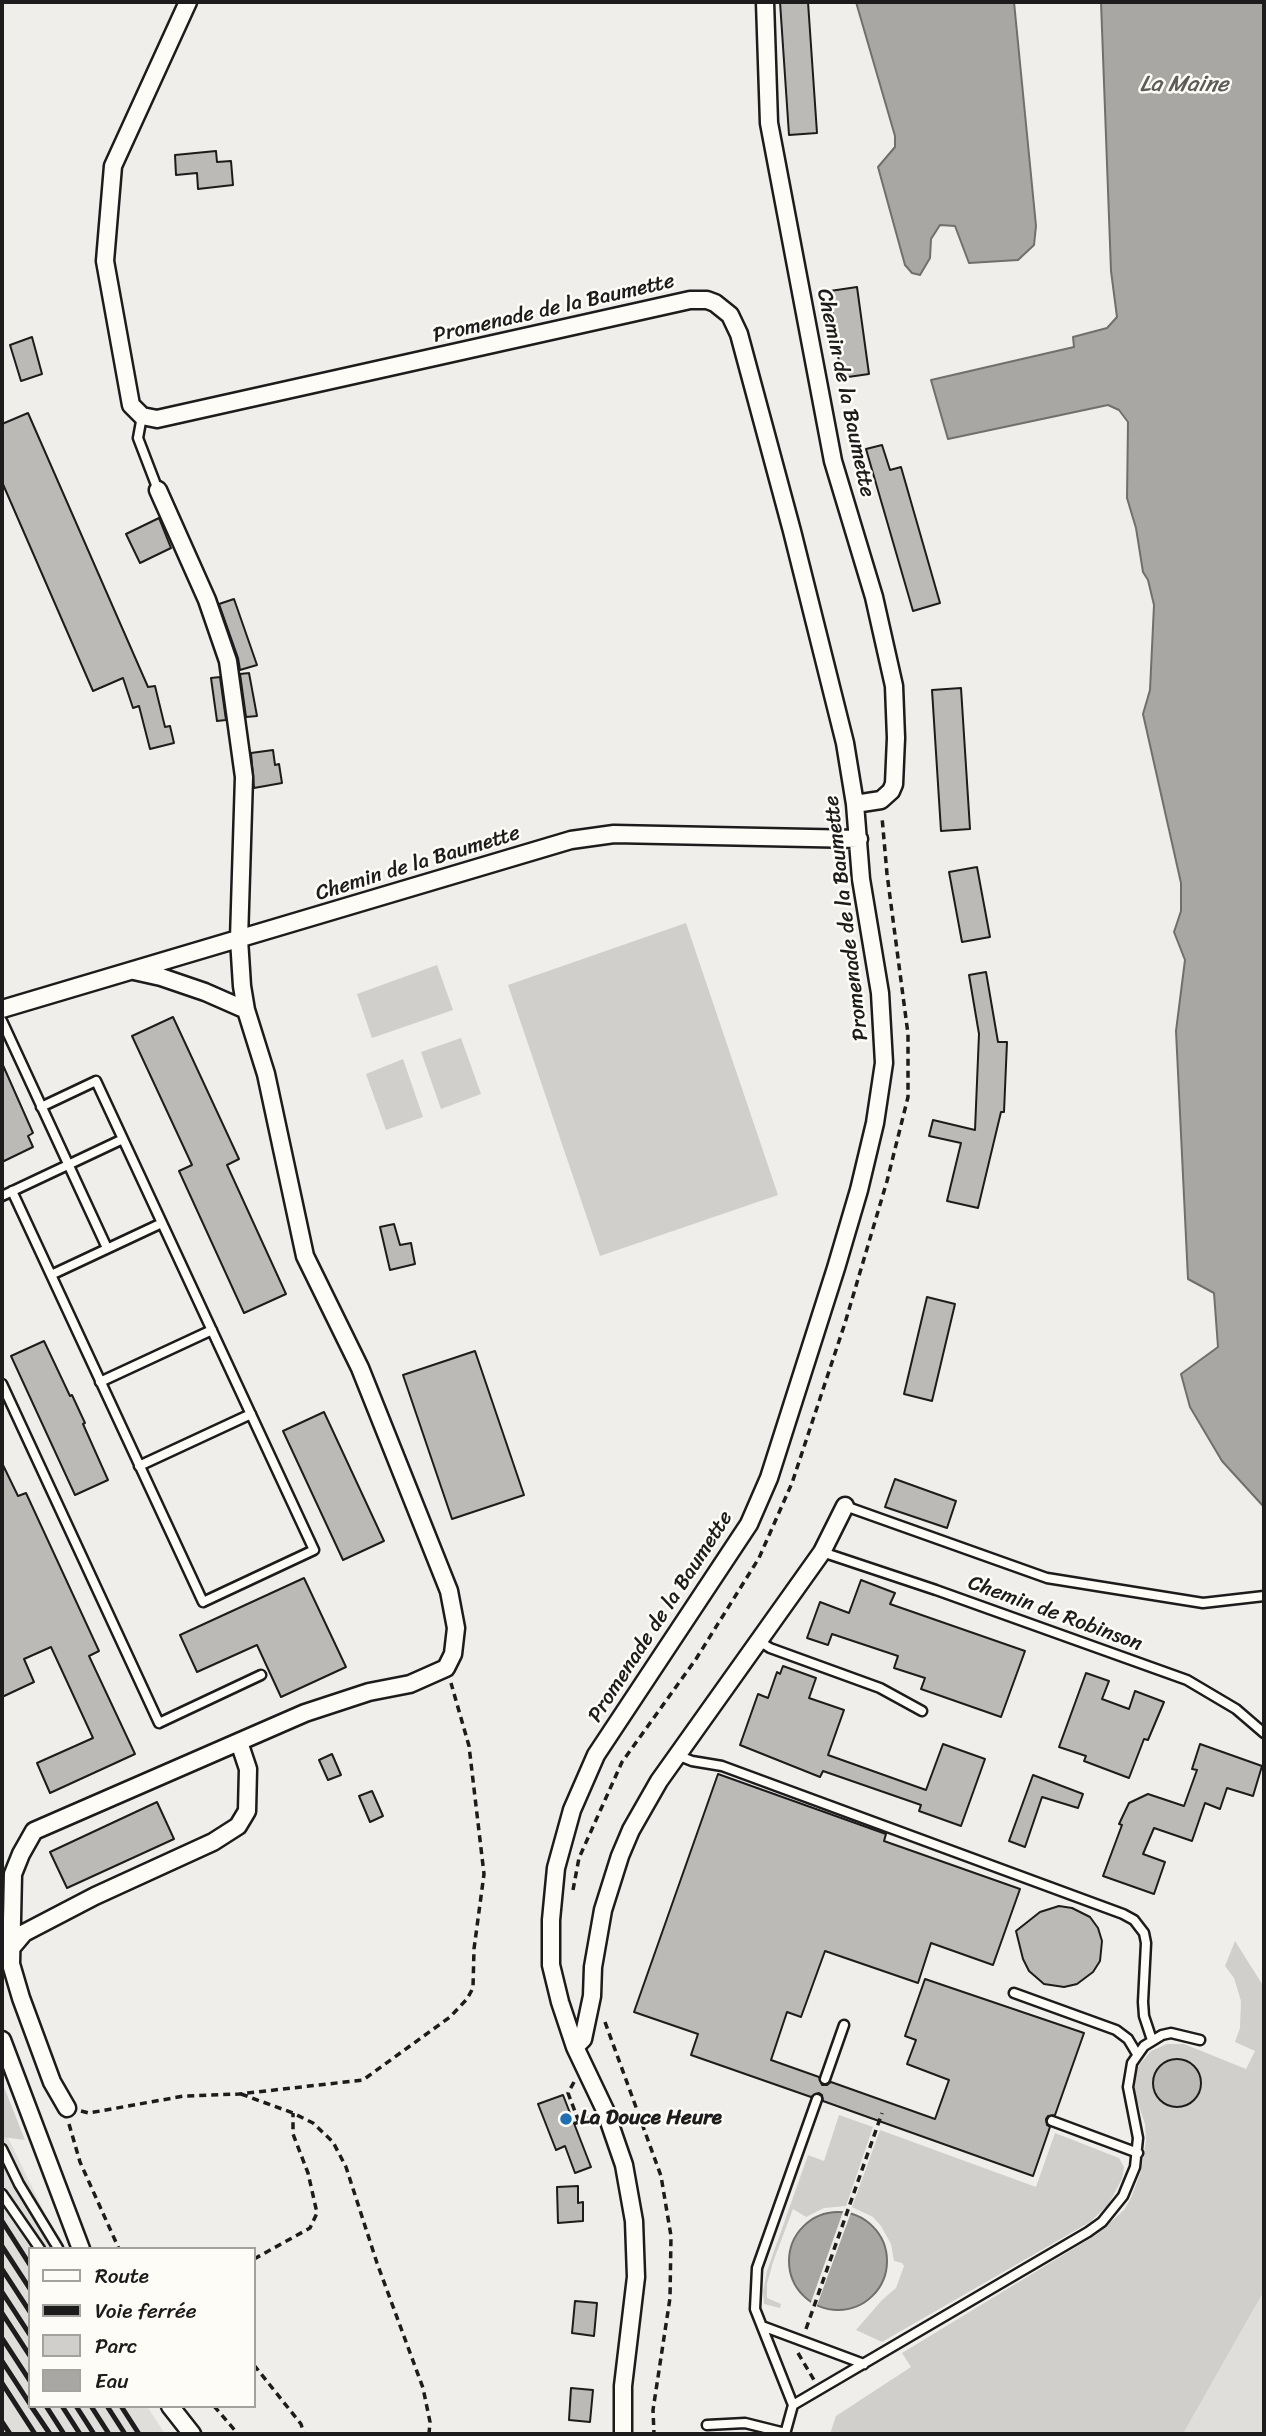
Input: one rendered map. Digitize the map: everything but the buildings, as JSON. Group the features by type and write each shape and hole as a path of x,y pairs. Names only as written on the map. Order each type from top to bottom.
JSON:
{"street":[{"path":"149,417 131,405 105,261 113,166 188,2"},
{"name":"Chemin de la Baumette","path":"765,2 769,123 833,461 874,597 894,686 894,784 881,800 855,804"},
{"name":"Promenade de la Baumette","path":"149,417 690,300 715,303 730,315 736,324 845,743 855,804 861,879 880,993 884,1063 875,1123 859,1190 769,1478 749,1524 596,1755 572,1810 556,1868 551,1920 551,1965 575,2047 604,2110 624,2165 634,2221 636,2277 623,2386 623,2434"},
{"path":"67,2108 52,2082 11,1964 13,1874 20,1854 34,1831 305,1713 369,1692 410,1684 446,1668 453,1654 456,1628 449,1591 360,1368 305,1256 266,1074 246,1010 239,939 244,777 228,661 207,600 158,490"},
{"name":"Chemin de la Baumette","path":"2,1009 571,840 614,834 859,839"},
{"path":"132,971 161,977 246,1010"},
{"path":"575,2047 583,2039 592,1996 597,1939 614,1874 631,1830 677,1755 822,1552 845,1506"},
{"path":"13,1945 24,1933 95,1896 213,1842 238,1826 247,1811 248,1801 248,1769 239,1742"},
{"path":"562,2010 580,2007 592,1996"},
{"path":"2,2040 79,2244"},
{"path":"172,2408 192,2434"}],"lane":[{"path":"149,417 138,438 158,490"},
{"path":"2,1021 107,1248"},
{"path":"12,1191 202,1602 314,1550 96,1081 41,1107"},
{"path":"2,1196 123,1139"},
{"path":"51,1275 162,1223"},
{"path":"100,1382 212,1330"},
{"path":"2,1384 159,1723 261,1675"},
{"path":"139,1466 251,1414"},
{"path":"845,1506 1047,1578 1203,1603 1264,1596"},
{"name":"Chemin de Robinson","path":"822,1552 1186,1680 1236,1709 1264,1733"},
{"path":"759,1641 771,1648 880,1688 922,1710"},
{"path":"677,1755 692,1761 722,1766 1134,1920 1144,1933 1146,1944 1143,2002 1144,2016 1152,2040"},
{"path":"1014,1993 1116,2030 1128,2039 1138,2054"},
{"path":"825,2079 844,2025"},
{"path":"793,2405 1102,2222 1123,2196 1135,2167 1138,2152 1137,2123 1128,2087 1129,2075 1138,2054 1152,2040 1171,2033 1200,2040"},
{"path":"707,2426 745,2423 785,2434 793,2405 755,2309 757,2268 817,2099"},
{"path":"1052,2121 1138,2152"},
{"path":"2,2149 56,2247"},
{"path":"2,2194 39,2247"},
{"path":"762,2326 864,2364"}],"path":[{"path":"118,2247 79,2162 69,2128 67,2108 89,2113 184,2096 239,2094 363,2080 450,2017 473,1989 474,1949 484,1874 469,1746 446,1668"},
{"path":"575,2081 568,2093 577,2123 587,2118"},
{"path":"239,2094 313,2123 333,2142 346,2167 377,2263 423,2388 430,2422 429,2434"},
{"path":"256,2258 310,2228 317,2213 309,2173 293,2134 293,2113"},
{"path":"813,2308 882,2113"},
{"path":"256,2368 301,2424 304,2434"},
{"path":"216,2408 238,2434"}],"shaded area":[{"path":"2,2125 61,2247 28,2247 28,2408 148,2408 165,2434 2,2434"},
{"path":"1264,2291 1264,2434 1183,2434"}],"green space":[{"path":"686,923 778,1195 600,1256 508,985"},
{"path":"437,965 453,1010 372,1038 357,994"},
{"path":"461,1038 481,1094 441,1109 421,1052"},
{"path":"403,1059 423,1117 386,1130 366,1074"},
{"path":"1235,1941 1264,1987 1264,2291 1183,2434 830,2434 836,2416 911,2367 902,2353 1096,2235 1124,2210 1141,2171 1146,2140 1145,2124 1135,2094 1135,2075 1139,2065 1151,2051 1167,2044 1184,2044 1246,2069 1255,2051 1235,2042 1240,2028 1241,2001 1234,1978 1225,1966","holes":["1174,2064 1189,2068 1196,2079 1193,2093 1188,2099 1179,2102 1164,2098 1158,2086 1162,2071"]},
{"path":"2,2082 25,2140 2,2137"},
{"path":"839,2115 873,2127 846,2206 824,2208 806,2217 793,2209 767,2284 767,2298 781,2304 780,2308 764,2304 767,2271 808,2155 824,2161"},
{"path":"880,2130 1036,2187 1055,2133 1119,2158 1124,2167 1122,2179 1108,2205 1090,2222 882,2342 856,2330 896,2288 904,2266 894,2261 891,2244 881,2226 873,2217 852,2207"}],"water":[{"path":"856,2 1014,2 1036,226 1034,245 1018,260 969,263 955,226 940,225 931,239 930,258 920,275 912,273 905,265 878,167 895,147 895,136"},
{"name":"La Maine","path":"1101,2 1264,2 1264,1507 1222,1461 1190,1407 1181,1374 1218,1347 1214,1293 1188,1279 1176,1031 1185,960 1174,932 1181,911 1181,883 1143,714 1150,690 1154,605 1148,580 1143,572 1136,528 1127,498 1128,422 1119,410 1108,405 948,439 931,380 1074,347 1073,337 1107,328 1117,317 1111,271"},
{"path":"838,2212 857,2216 873,2226 883,2242 887,2261 883,2280 873,2296 857,2306 838,2310 819,2306 803,2296 793,2280 789,2261 793,2242 803,2226 819,2216"}],"pier":[{"path":"844,2209 852,2210 816,2308 810,2305"}],"railway":[{"path":"2,2221 28,2262"},
{"path":"2,2246 28,2286"},
{"path":"2,2269 28,2309"},
{"path":"2,2292 28,2332"},
{"path":"2,2313 28,2353"},
{"path":"2,2338 28,2378"},
{"path":"2,2361 28,2401"},
{"path":"2,2383 35,2434"},
{"path":"32,2408 50,2434"},
{"path":"47,2408 64,2434"},
{"path":"63,2408 80,2434"},
{"path":"77,2408 94,2434"},
{"path":"92,2408 109,2434"},
{"path":"108,2408 125,2434"},
{"path":"122,2408 139,2434"},
{"path":"2,2422 10,2434"}],"place":[{"name":"La Douce Heure","path":"566,2119"}]}
